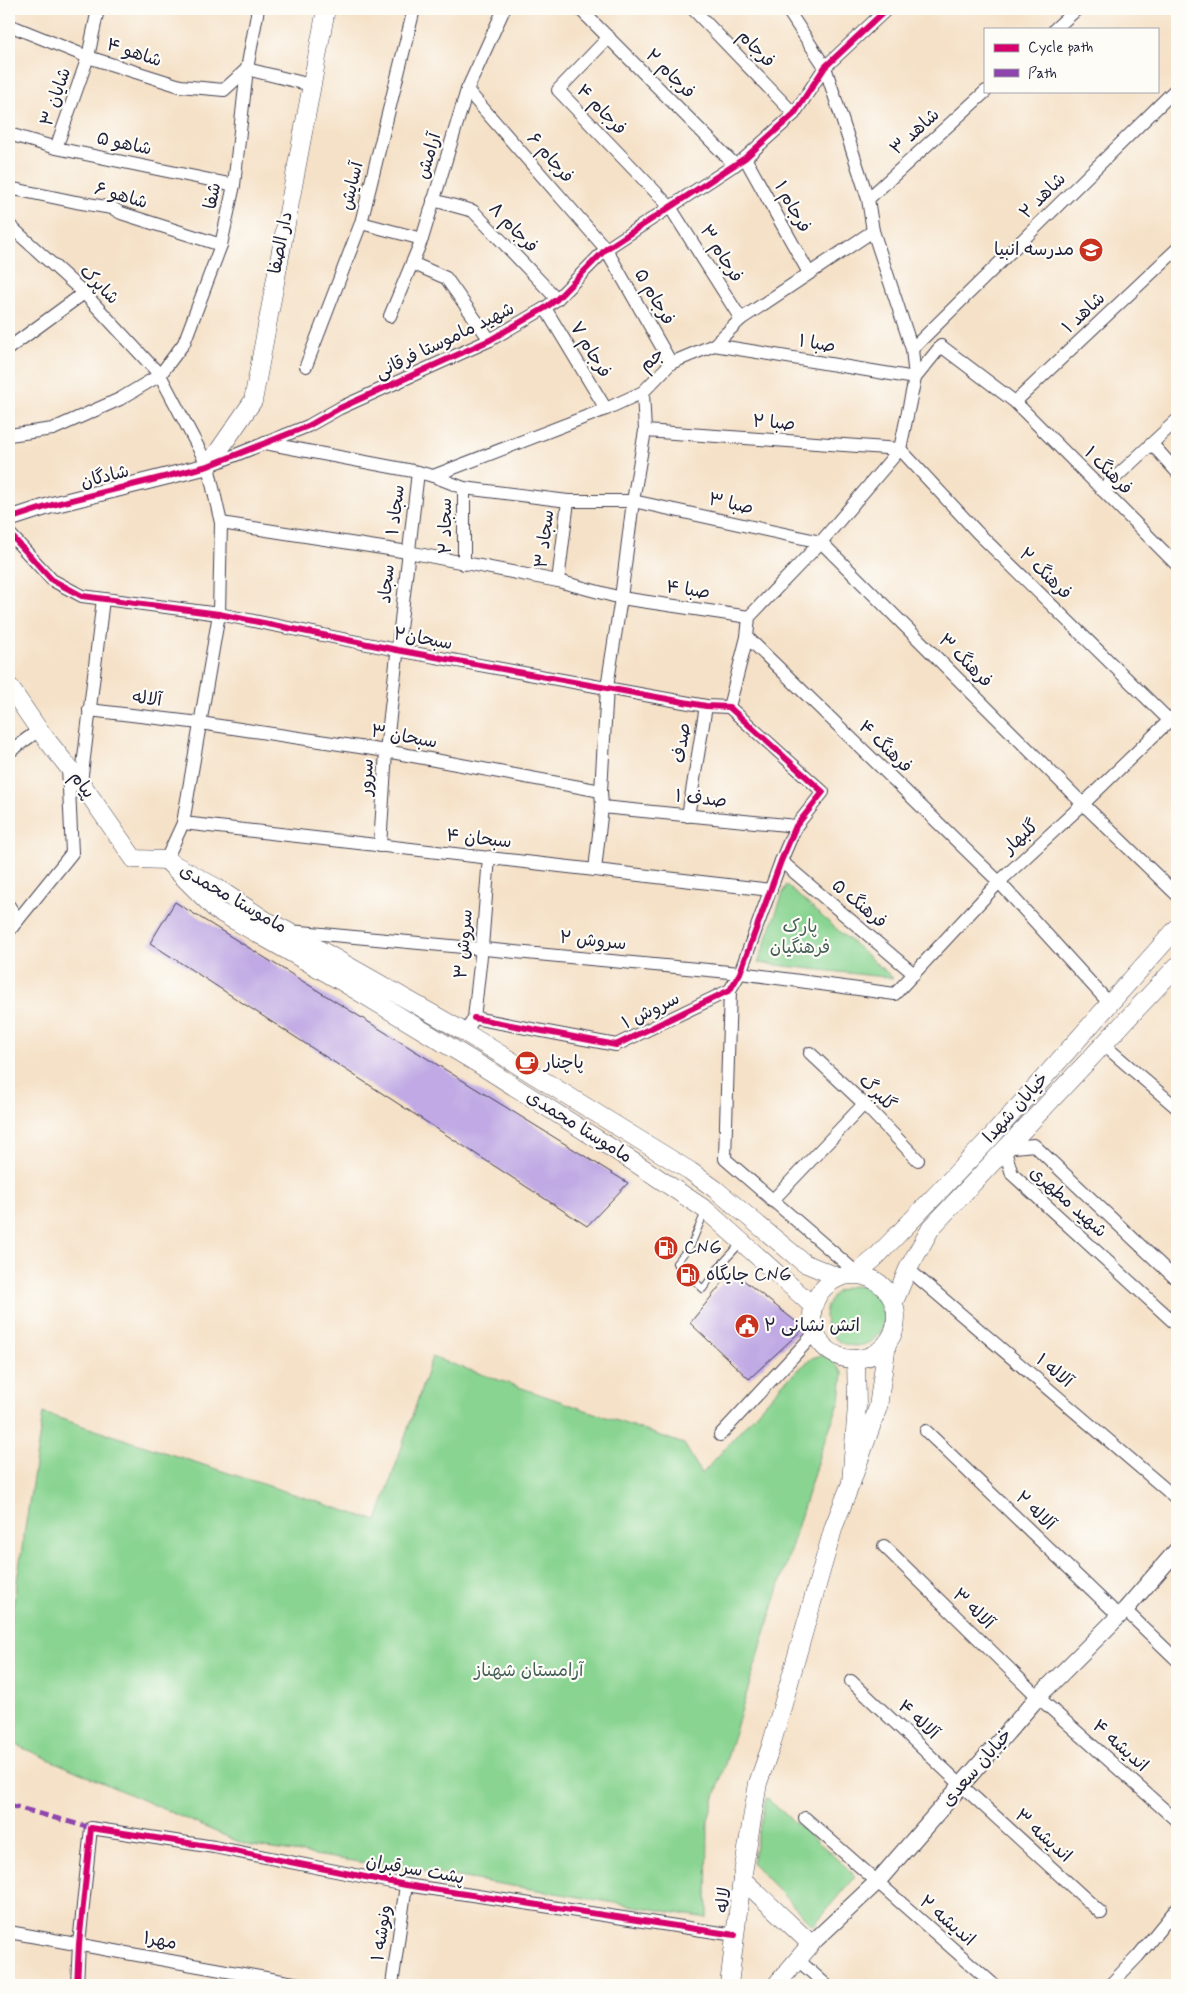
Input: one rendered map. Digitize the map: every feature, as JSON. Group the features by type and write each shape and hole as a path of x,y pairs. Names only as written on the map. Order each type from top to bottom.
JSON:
{"main road":[{"name":"دار الصفا","path":"208,466 253,401 326,9"},
{"name":"پیام","path":"9,686 39,730 82,783 134,859 166,860"},
{"name":"ماموستا محمدی","path":"166,860 217,888 265,920 470,1025 690,1171 715,1189 804,1263 847,1275"},
{"name":"ماموستا محمدی","path":"166,860 216,910 346,984 480,1065 706,1210 813,1306"},
{"name":"خیابان شهدا","path":"847,1275 880,1252 991,1137 1177,928"},
{"name":"خیابان شهدا","path":"894,1302 908,1269 930,1228 1176,969"},
{"path":"856,1274 875,1280 887,1289 894,1302 897,1317 894,1331 887,1344 878,1352 868,1357 856,1359 843,1358 832,1353 822,1344 815,1333 813,1306 822,1289 847,1275 856,1274"},
{"path":"851,1483 878,1407 887,1344"},
{"path":"851,1483 858,1406 856,1359"},
{"name":"لاله","path":"729,1985 742,1879 758,1783 771,1746 834,1526 851,1483"},
{"path":"742,1879 811,1944"},
{"name":"خیابان سعدی","path":"776,1985 811,1944"}],"street":[{"name":"شایان ۳","path":"56,148 88,57 98,9"},
{"name":"شفا","path":"160,375 184,343 221,245 234,185 247,69 258,9"},
{"name":"آسایش","path":"306,366 361,223 414,9"},
{"name":"آرامش","path":"390,316 422,239 467,90 504,9"},
{"name":"فرجام ۲","path":"580,9 740,162"},
{"name":"فرجام","path":"693,9 794,114"},
{"path":"787,9 824,67 868,199 873,231 912,349 915,378 900,450 821,542 749,617 747,637 729,707 823,792 796,826 740,972 730,990 725,1160 772,1201 847,1275"},
{"name":"شهید ماموستا فرقانی","path":"208,466 308,426 340,408 490,340 545,308 606,249 740,162 794,114 824,67 887,9"},
{"path":"1056,28 1077,9"},
{"name":"شاهو ۴","path":"9,24 88,57 180,86 224,90 247,69"},
{"name":"فرجام ۴","path":"609,37 558,90 670,207"},
{"path":"247,69 312,85"},
{"name":"شاهد ۲","path":"912,349 1177,88"},
{"name":"فرجام ۶","path":"467,90 606,249"},
{"name":"شاهد ۳","path":"868,199 985,92"},
{"name":"شاهو ۵","path":"9,134 56,148 234,185"},
{"name":"فرجام ۱","path":"740,162 809,273"},
{"name":"شاهو ۶","path":"9,188 112,208 121,213 221,245"},
{"name":"فرجام ۸","path":"433,200 473,211 556,299"},
{"name":"فرجام ۳","path":"670,207 741,319"},
{"path":"361,223 422,239"},
{"name":"شاپرک","path":"9,225 84,293 160,375 208,466 221,523 219,614 183,823 166,860"},
{"name":"جم","path":"433,476 606,409 643,392 671,363 714,345 741,319 873,231"},
{"name":"فرجام ۵","path":"606,249 671,363"},
{"name":"شاهد ۱","path":"1015,402 1177,249"},
{"path":"412,263 446,278 490,340"},
{"path":"9,348 84,293"},
{"name":"فرجام ۷","path":"545,308 606,409"},
{"name":"صبا ۱","path":"714,345 915,378"},
{"name":"فرهنگ ۱","path":"915,378 941,346 1015,402 1177,565"},
{"path":"9,435 53,429 120,399 160,375"},
{"path":"595,870 602,807 600,791 607,687 621,598 632,502 645,431 643,392"},
{"path":"1102,490 1177,420"},
{"name":"صبا ۲","path":"645,431 900,450"},
{"name":"صبا ۳","path":"265,443 418,472 464,488 568,501 632,502 821,542"},
{"path":"1152,444 1177,472"},
{"name":"فرهنگ ۲","path":"900,450 977,532 1171,719 1177,733"},
{"name":"شادگان","path":"9,518 52,505 208,466"},
{"name":"سجاد ۱","path":"408,552 418,472"},
{"name":"سجاد ۲","path":"464,488 464,564"},
{"name":"سجاد ۳","path":"558,582 568,501"},
{"name":"صبا ۴","path":"221,523 408,552 558,582 621,598 749,617"},
{"name":"سبحان۲","path":"9,533 52,580 82,596 219,614 397,650 706,706 729,707"},
{"name":"فرهنگ ۳","path":"821,542 1083,804 1177,894"},
{"name":"سجاد","path":"397,650 408,552"},
{"path":"82,783 103,599"},
{"name":"فرهنگ ۴","path":"747,637 998,882 1109,1003"},
{"name":"سرور","path":"380,846 386,750 397,650"},
{"name":"صدف","path":"688,816 706,706"},
{"name":"آلاله","path":"89,710 200,723"},
{"name":"گلبهار","path":"895,994 998,882 1083,804 1171,719"},
{"name":"سبحان ۳","path":"200,723 386,750 600,791"},
{"path":"9,752 39,730"},
{"path":"9,931 72,852 68,767"},
{"name":"صدف ۱","path":"602,807 796,826"},
{"name":"سبحان ۴","path":"183,823 771,890"},
{"name":"سروش ۳","path":"470,1025 482,948 489,857"},
{"name":"فرهنگ ۵","path":"781,862 914,974"},
{"path":"9,906 18,920"},
{"name":"سروش ۲","path":"287,931 740,972 895,994"},
{"name":"سروش ۱","path":"470,1025 616,1045 730,990"},
{"path":"1104,1046 1177,1108"},
{"name":"گلبرگ","path":"810,1053 864,1104 918,1160"},
{"path":"772,1201 864,1104"},
{"path":"991,1137 1004,1148"},
{"name":"شهید مطهری","path":"1177,1280 1034,1145 1004,1148 1012,1174 1177,1325"},
{"name":"آلاله ۱","path":"908,1269 1177,1499"},
{"path":"720,1436 815,1333"},
{"name":"آلاله ۲","path":"926,1431 1122,1613 1177,1660"},
{"name":"آلاله ۳","path":"884,1546 1038,1697"},
{"name":"خیابان سعدی","path":"811,1944 878,1882 1038,1697 1122,1613 1177,1550"},
{"name":"آلاله ۴","path":"851,1681 961,1785"},
{"name":"اندیشه ۴","path":"1038,1697 1177,1821"},
{"name":"اندیشه ۳","path":"961,1785 1101,1913"},
{"name":"اندیشه ۲","path":"805,1818 994,1985"},
{"name":"پشت سرقبران","path":"78,1944 91,1828 214,1847 406,1885 735,1935"},
{"name":"ونوشه ۱","path":"392,1985 406,1885"},
{"path":"1110,1985 1138,1956 1177,1908"},
{"name":"مهر۱","path":"9,1932 305,1985"},
{"path":"77,1985 78,1944"},
{"path":"797,1959 826,1985"}],"lane":[{"path":"706,1210 690,1245 676,1263 703,1290 718,1268 743,1242"}],"green space":[{"name":"پارک فرهنگیان","path":"786,885 893,978 758,963"},
{"path":"849,1286 861,1286 872,1291 880,1299 885,1310 883,1328 872,1341 861,1346 849,1346 838,1341 830,1333 825,1322 825,1310 830,1299 838,1291"},
{"name":"آرامستان شهناز","path":"821,1355 830,1358 843,1373 840,1401 820,1453 708,1820 707,1918 421,1871 246,1845 9,1742 9,1632 43,1413 377,1521 432,1357 684,1444 702,1474 783,1383 812,1358"},
{"path":"766,1798 855,1876 813,1926 752,1863"}],"building":[{"path":"175,902 628,1183 587,1226 150,943"},
{"name":"اتش نشانی ۲","path":"732,1271 804,1328 749,1379 690,1323"}],"marked path":[{"path":"9,1805 91,1828"}],"cycle path":[{"path":"9,519 52,505 208,466 308,426 340,408 490,340 557,299 606,249 745,158 794,114 825,67 887,9"},
{"path":"9,533 52,580 82,596 219,614 397,650 706,706 729,707 823,792 796,826 781,861 740,973 730,990 616,1045 474,1018"},
{"path":"77,1985 79,1944 91,1828 214,1847 406,1885 735,1935"}],"place":[{"name":"مدرسه انبیا","path":"1091,250"},
{"name":"پاچنار","path":"527,1063"},
{"name":"CNG","path":"666,1248"},
{"name":"جایگاه CNG","path":"688,1275"},
{"name":"اتش نشانی ۲","path":"747,1326"}]}
